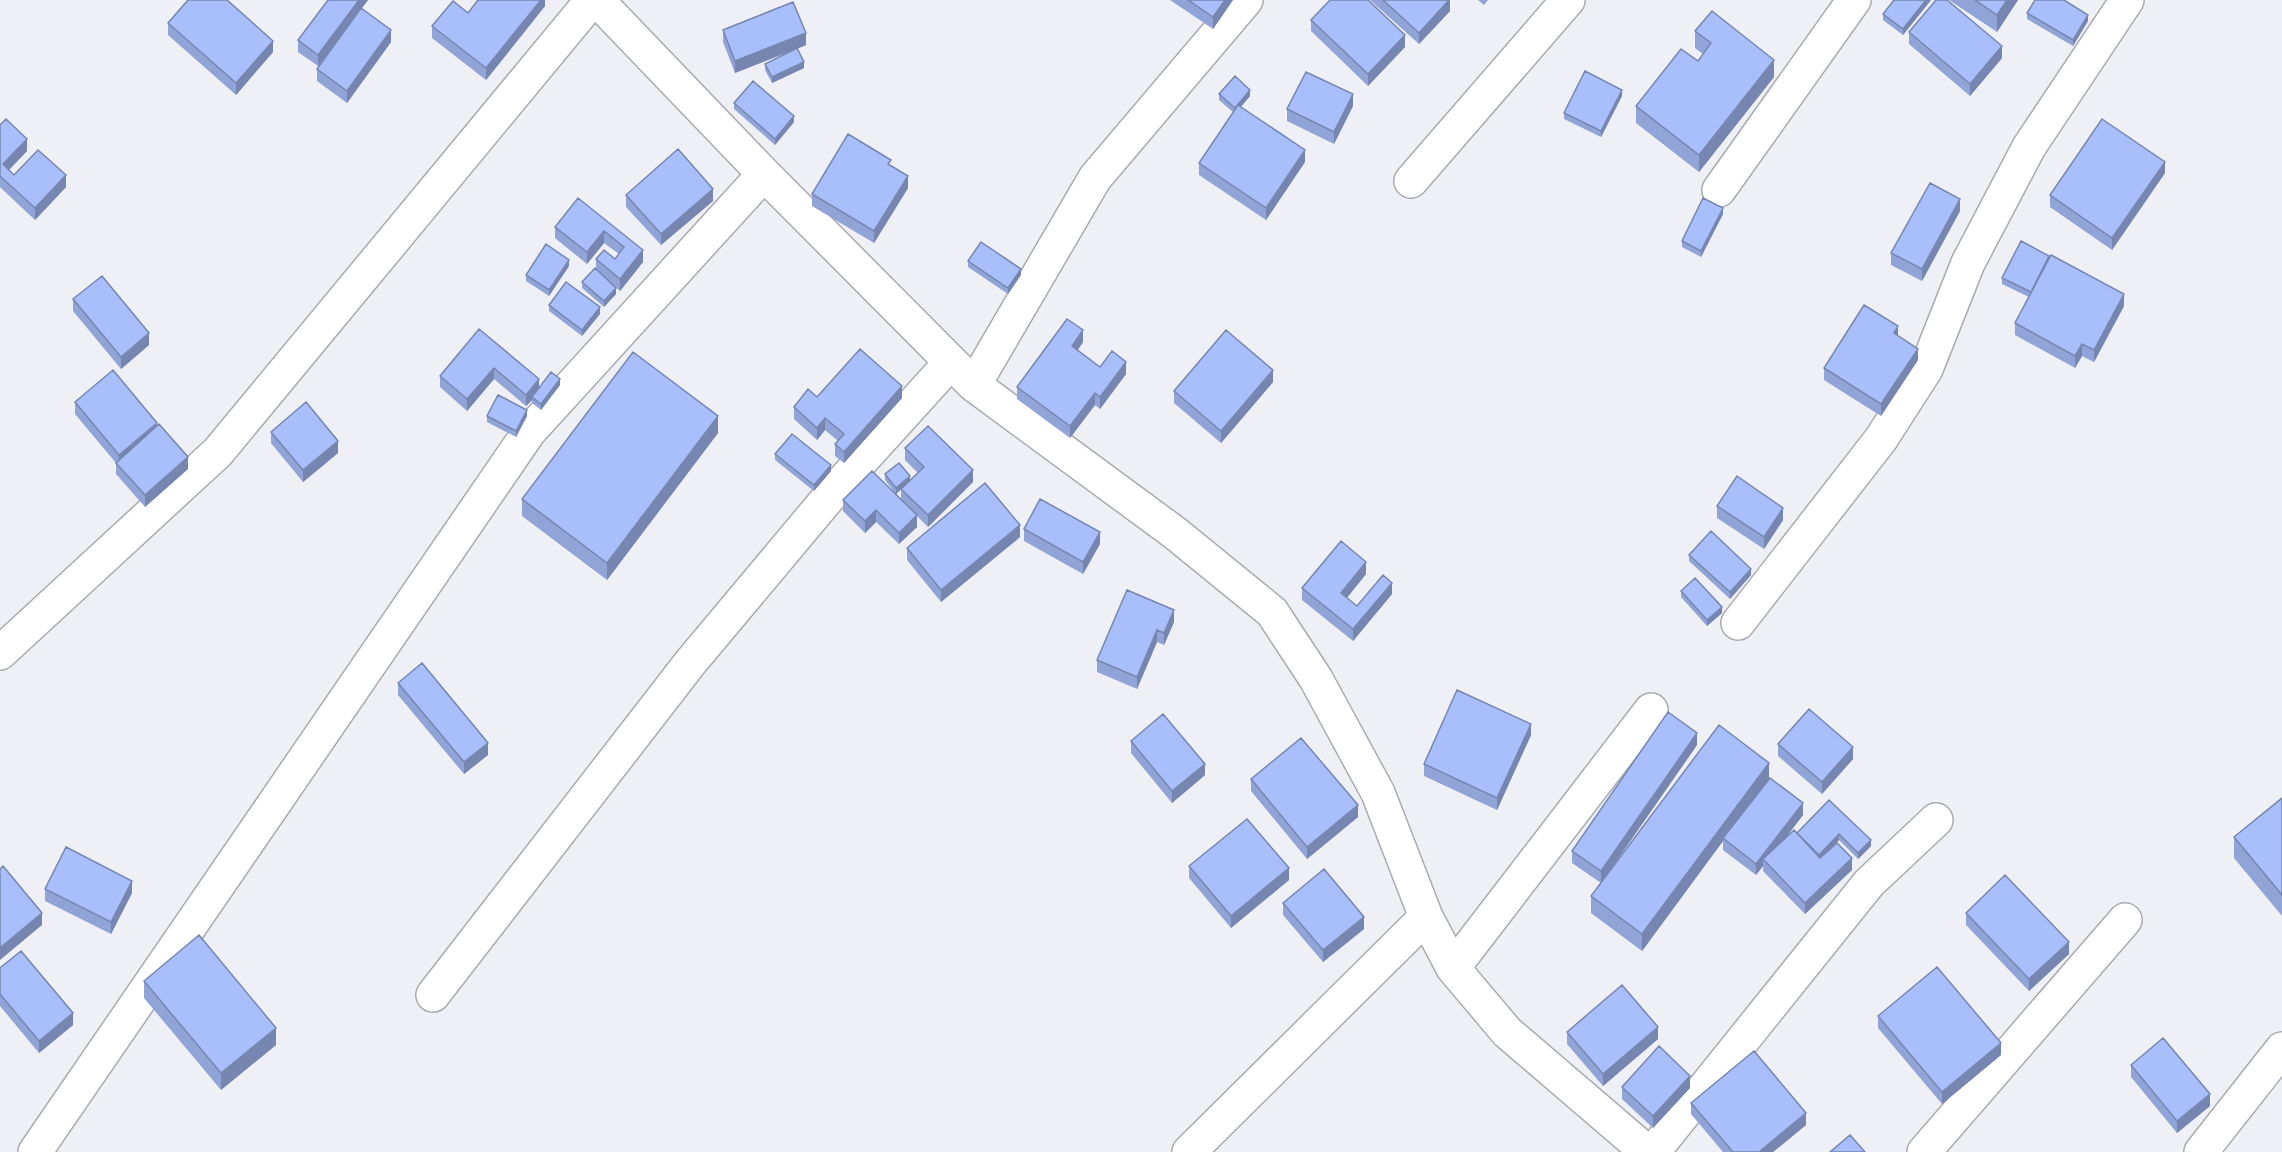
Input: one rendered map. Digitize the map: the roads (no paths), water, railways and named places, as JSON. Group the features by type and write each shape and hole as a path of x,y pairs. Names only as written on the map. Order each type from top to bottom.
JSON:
{"street":[{"path":"0,653 218,452 592,0"},
{"path":"597,0 764,174 974,385 1175,533 1272,612 1316,679 1378,793 1426,918 1453,968 1507,1032 1647,1152"},
{"path":"974,385 1095,178 1246,0"},
{"path":"1411,181 1568,0"},
{"path":"1719,190 1854,0"},
{"path":"1738,623 1881,439 1926,369 1968,263 2029,147 2127,0"},
{"path":"35,1152 529,432 764,174"},
{"path":"433,995 690,663 834,491 951,362"},
{"path":"1453,968 1651,710"},
{"path":"1653,1152 1869,883 1936,820"},
{"path":"1189,1152 1426,918"},
{"path":"1924,1152 2125,920"},
{"path":"2201,1152 2282,1049"}]}
